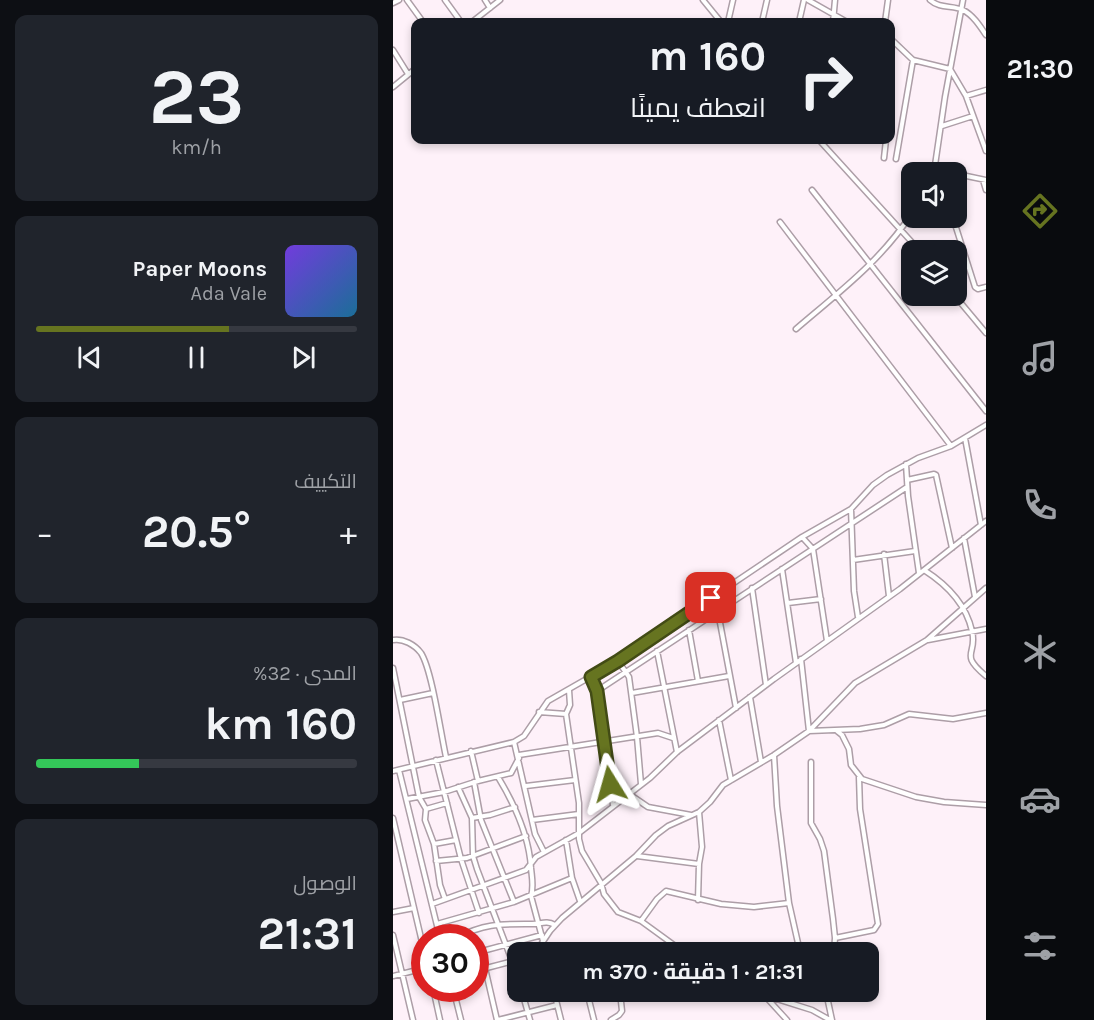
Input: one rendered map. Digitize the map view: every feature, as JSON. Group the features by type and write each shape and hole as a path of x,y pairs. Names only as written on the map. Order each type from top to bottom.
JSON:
{"street":[{"path":"393,3 399,0"},
{"path":"407,0 420,18"},
{"path":"445,0 458,18"},
{"path":"485,0 491,8"},
{"path":"478,18 500,0"},
{"path":"703,0 718,18"},
{"path":"728,18 733,0"},
{"path":"763,18 767,0"},
{"path":"800,18 806,0 839,18"},
{"path":"833,15 835,0"},
{"path":"886,18 888,0"},
{"path":"930,0 935,5 962,9 972,17 986,35"},
{"path":"938,162 950,69 963,0"},
{"path":"895,43 913,60 950,69 966,96 986,149"},
{"path":"393,50 408,74"},
{"path":"896,159 913,60"},
{"path":"393,87 411,72"},
{"path":"966,96 986,90"},
{"path":"942,126 973,116"},
{"path":"824,144 910,240"},
{"path":"884,158 886,144"},
{"path":"967,176 984,180 986,190"},
{"path":"812,190 986,411"},
{"path":"780,222 951,446"},
{"path":"956,228 975,287 978,289 986,287"},
{"path":"796,329 871,265 901,229"},
{"path":"963,306 986,333"},
{"path":"393,771 514,742 524,736 548,701 618,661 802,537 851,508 873,485 906,464 951,446 986,425"},
{"path":"965,438 981,525"},
{"path":"906,464 919,574"},
{"path":"907,480 936,475 952,548"},
{"path":"597,691 907,487"},
{"path":"851,508 854,591 858,617"},
{"path":"432,904 526,870 536,857 579,833 677,752 750,696 919,574 986,521"},
{"path":"802,537 813,549 827,641"},
{"path":"964,538 975,597"},
{"path":"853,560 915,551"},
{"path":"884,554 889,596"},
{"path":"782,569 796,663"},
{"path":"924,570 944,584 963,608 973,633 970,659 986,676"},
{"path":"752,588 766,685"},
{"path":"543,942 555,925 601,883 636,856 662,830 699,812 718,790 731,780 809,731 855,683 927,640 986,588"},
{"path":"718,593 735,600"},
{"path":"788,603 821,598"},
{"path":"719,612 736,708"},
{"path":"927,640 986,629"},
{"path":"689,630 698,681"},
{"path":"393,640 399,639 414,646 426,663 446,757"},
{"path":"657,651 677,752"},
{"path":"801,659 809,731"},
{"path":"618,661 627,672 632,693 641,784"},
{"path":"393,668 419,797 426,808 425,820 434,844 445,899"},
{"path":"632,693 729,676"},
{"path":"591,677 597,691 613,804"},
{"path":"569,690 570,705 566,714 582,851 601,883 604,894 618,912 641,921 670,942"},
{"path":"400,700 433,693"},
{"path":"750,696 761,762"},
{"path":"539,712 566,714"},
{"path":"809,731 850,731 884,725 909,714 953,719 986,713"},
{"path":"719,720 731,780"},
{"path":"835,938 874,930 878,924 860,809 859,777 851,765 846,741 837,731"},
{"path":"519,756 659,733 673,738"},
{"path":"514,742 532,820 544,852"},
{"path":"471,751 480,817 514,902"},
{"path":"774,755 777,806 789,903 798,942"},
{"path":"407,799 444,792 476,781 511,773 519,756"},
{"path":"436,760 461,859 479,913"},
{"path":"811,762 811,823 824,851 835,942"},
{"path":"399,770 437,924 514,902 572,878"},
{"path":"498,777 515,807 526,836 531,857 533,889 531,896 543,942"},
{"path":"859,777 916,797 986,805"},
{"path":"526,786 575,780"},
{"path":"458,787 472,818 473,856 507,945 489,950"},
{"path":"629,794 648,807 691,815"},
{"path":"426,808 447,803"},
{"path":"472,818 515,807"},
{"path":"697,900 702,838 699,812"},
{"path":"532,820 579,814"},
{"path":"393,818 418,924"},
{"path":"436,861 473,856 526,836"},
{"path":"393,841 399,840"},
{"path":"434,844 456,840"},
{"path":"566,840 572,878 580,902"},
{"path":"636,856 699,864"},
{"path":"641,921 666,891 721,904 754,907 789,903"},
{"path":"393,912 414,908"},
{"path":"489,926 499,923 549,922 555,925"},
{"path":"393,935 413,1020"},
{"path":"518,942 542,935"},
{"path":"489,967 507,963"},
{"path":"393,976 411,972"},
{"path":"489,984 498,1020 557,1005"},
{"path":"436,1002 440,1020"},
{"path":"456,1002 461,1020"},
{"path":"525,1002 530,1020"},
{"path":"556,1002 561,1020"},
{"path":"590,1002 594,1020"},
{"path":"611,1020 623,1011 622,1002"},
{"path":"771,1002 787,1020"},
{"path":"787,1002 812,1010 831,1020"},
{"path":"828,1002 831,1020"}],"route":[{"path":"610,784 597,691 591,677 711,598"}]}
